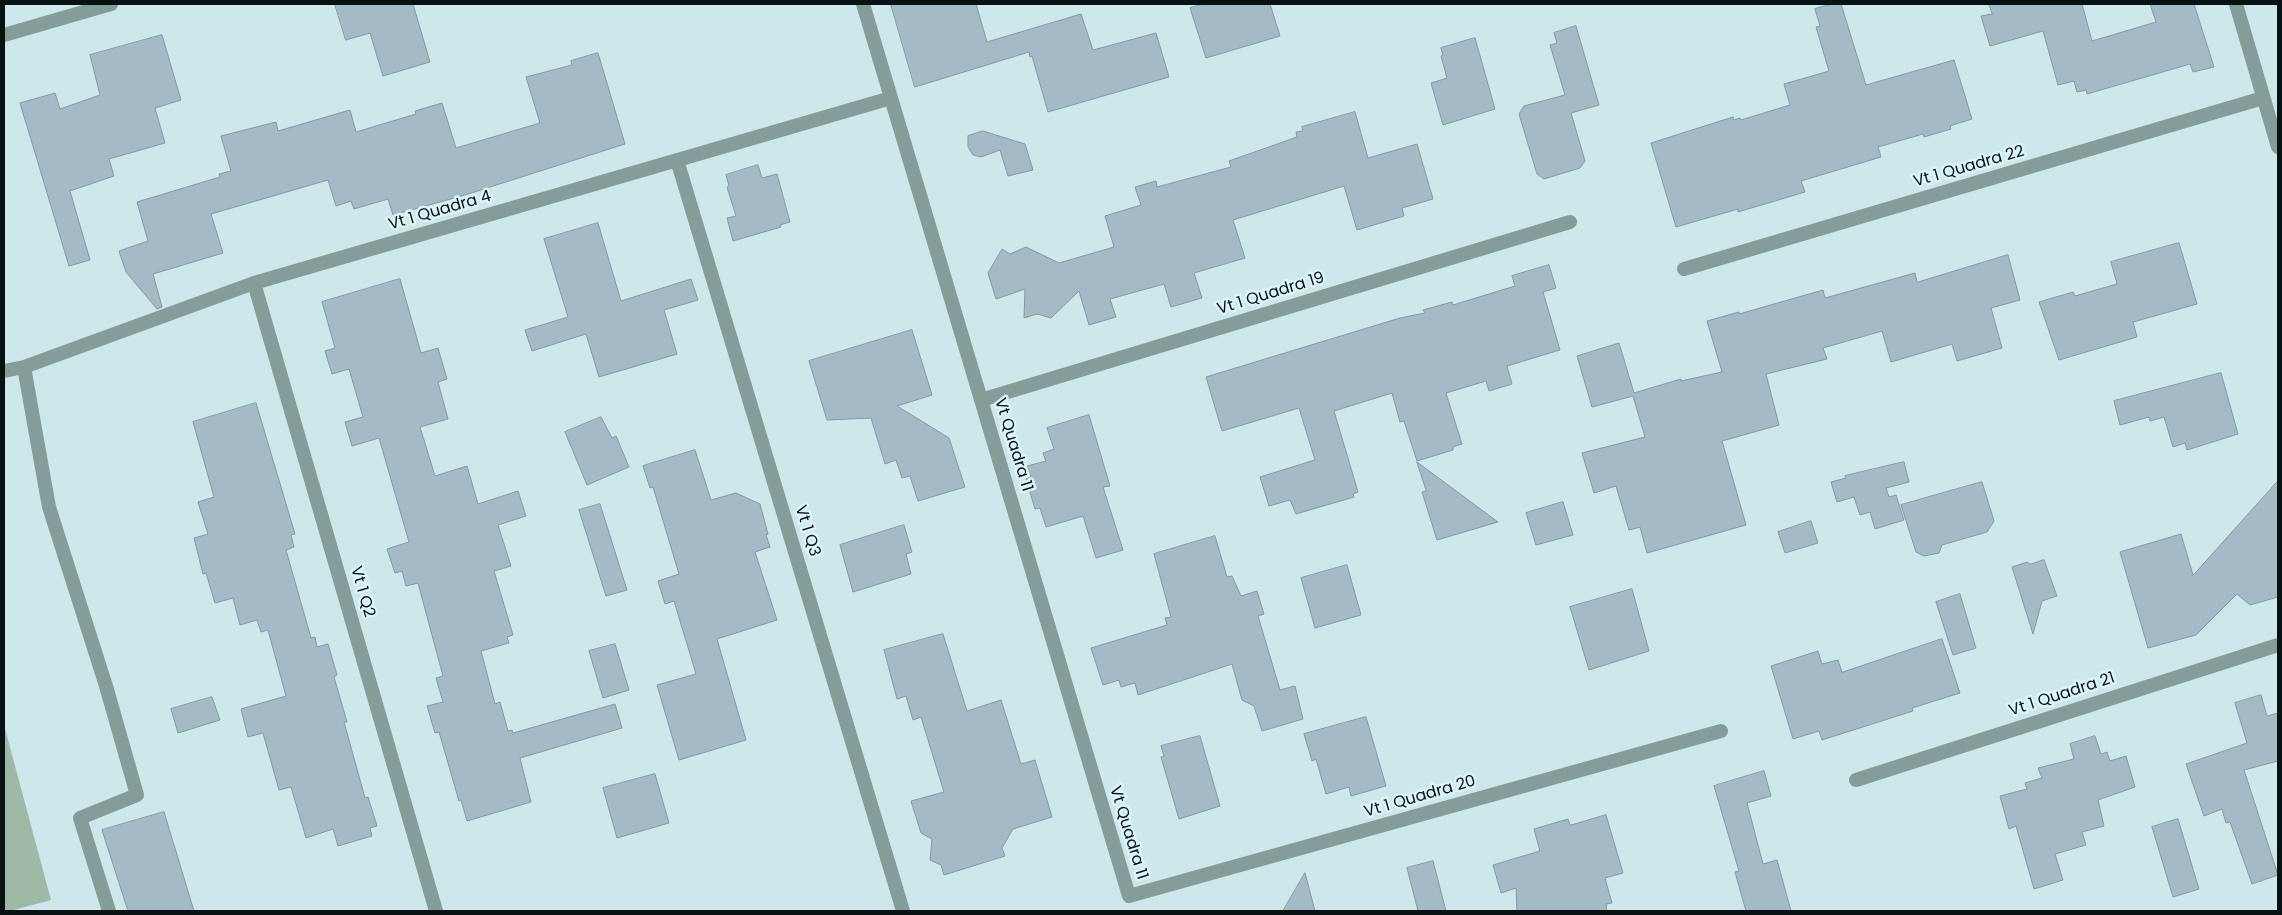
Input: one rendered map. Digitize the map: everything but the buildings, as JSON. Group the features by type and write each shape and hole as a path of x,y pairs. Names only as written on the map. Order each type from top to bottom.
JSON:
{"street":[{"path":"4,36 111,4"},
{"name":"Vt Quadra 11","path":"863,4 1128,896"},
{"path":"2236,4 2278,147"},
{"name":"Vt 1 Quadra 4","path":"4,371 24,367 254,283 891,98"},
{"name":"Vt 1 Quadra 22","path":"1684,269 2263,98"},
{"name":"Vt 1 Q3","path":"677,160 904,911"},
{"name":"Vt 1 Quadra 19","path":"981,400 1570,222"},
{"name":"Vt 1 Q2","path":"254,283 436,911"},
{"path":"24,367 50,507 106,686 137,795 80,818 109,911"},
{"name":"Vt 1 Quadra 21","path":"1856,780 2278,645"},
{"name":"Vt 1 Quadra 20","path":"1128,896 1720,731"}],"green space":[{"path":"4,725 51,900 10,911 4,911"}]}
